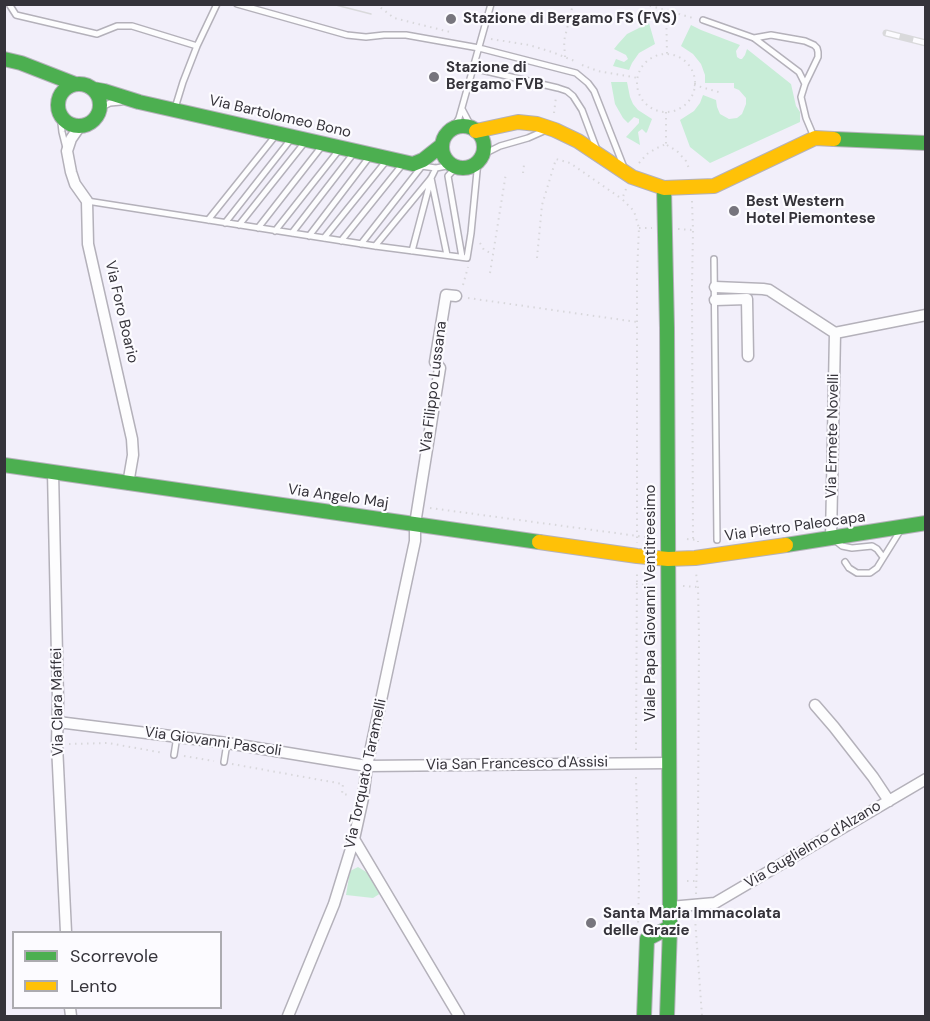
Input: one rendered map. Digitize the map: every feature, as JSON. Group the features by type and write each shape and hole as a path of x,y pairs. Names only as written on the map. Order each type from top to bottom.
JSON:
{"main road":[{"path":"4,59 21,63 75,84 84,85 93,89 99,98 98,114 87,125 75,126 66,122 60,114"},
{"name":"Via Foro Boario","path":"60,114 58,104 61,95 65,89 75,84"},
{"name":"Via Bartolomeo Bono","path":"93,89 140,102 413,164"},
{"path":"474,129 483,142 484,147 480,158 467,168 454,166 445,158 442,146 444,137 453,129 462,126 474,129 518,122 537,124 562,132 630,176 664,188 714,186 815,138 926,143"},
{"path":"413,164 423,160 442,146"},
{"name":"Viale Papa Giovanni Ventitreesimo","path":"664,188 670,906 667,1017"},
{"name":"Via Angelo Maj","path":"4,465 668,559"},
{"name":"Via Pietro Paleocapa","path":"668,559 695,558 926,523"},
{"path":"644,1017 647,939 670,927"}],"street":[{"path":"67,151 71,139 80,126"},
{"name":"Via Foro Boario","path":"67,151 75,184 87,201 88,244 132,439 133,455 128,484"},
{"path":"715,287 769,290 835,333 926,315"},
{"name":"Via Filippo Lussana","path":"415,524 440,368 435,362 446,294 459,293"},
{"path":"715,300 747,299 748,356"},
{"name":"Via Ermete Novelli","path":"831,539 835,333"},
{"name":"Via Clara Maffei","path":"53,472 57,745 66,931"},
{"name":"Via Torquato Taramelli","path":"288,1017 334,904 354,839 367,766 415,541 415,524"},
{"name":"Via Guglielmo d'Alzano","path":"815,705 873,777 889,801"},
{"name":"Via Giovanni Pascoli","path":"58,722 227,743 367,766"},
{"name":"Via San Francesco d'Assisi","path":"367,766 668,762"},
{"name":"Via Guglielmo d'Alzano","path":"670,906 715,903 926,779"},
{"path":"354,839 459,1017"}],"lane":[{"path":"9,4 16,15 97,34 117,26 132,26 197,46"},
{"path":"175,110 197,46 217,4"},
{"path":"237,4 347,35 366,37 406,35 479,48 576,74 582,77 594,91 630,176"},
{"path":"453,129 462,109 491,4"},
{"path":"703,20 754,38 799,72 805,84"},
{"path":"754,38 771,35 805,41 814,45 819,52 801,97 810,130 815,138"},
{"path":"473,68 558,87 570,93 582,110 599,156"},
{"name":"Via Bartolomeo Bono","path":"100,108 110,103 140,102"},
{"path":"462,109 474,129"},
{"name":"Via Foro Boario","path":"60,114 67,151"},
{"path":"465,257 471,233 480,158 500,146 528,138 550,128"},
{"path":"208,220 278,133"},
{"path":"225,223 292,136"},
{"path":"239,225 307,140"},
{"path":"258,228 324,144"},
{"path":"275,231 341,147"},
{"path":"292,233 355,151"},
{"path":"309,236 371,154"},
{"path":"324,238 388,158"},
{"path":"341,241 413,164"},
{"path":"361,244 413,164"},
{"name":"Via Bartolomeo Bono","path":"413,164 436,168 454,166"},
{"path":"454,166 448,176 465,257"},
{"path":"412,251 431,178 436,168"},
{"path":"431,178 447,255"},
{"path":"375,246 431,178"},
{"path":"87,201 361,244 465,257"},
{"path":"714,259 717,540"},
{"path":"845,562 846,566 857,573 866,574 874,571 903,527"},
{"path":"831,539 842,546 852,548 872,546 883,557"},
{"path":"174,755 177,736"},
{"path":"224,762 227,743"}],"path":[{"path":"376,4 383,9"},
{"path":"564,59 564,41 573,4"},
{"path":"644,4 703,20"},
{"path":"666,4 667,54"},
{"path":"667,54 685,62 691,70 694,86 691,98 676,111 657,111 642,100 638,92 638,74 649,60 667,54"},
{"path":"694,86 722,93"},
{"path":"554,113 557,91"},
{"path":"666,112 666,144"},
{"path":"622,199 630,176 638,163 647,154 666,144"},
{"path":"666,144 686,161 690,171 693,230 693,540 698,587 699,638 698,826 695,905 702,1017"},
{"path":"537,258 542,205 556,159 570,163 622,199 634,211 639,228 638,535"},
{"path":"523,173 524,165"},
{"path":"490,273 507,173"},
{"path":"480,240 484,250 494,252"},
{"path":"469,265 468,279 459,293 638,322"},
{"path":"417,507 645,537"},
{"path":"687,539 693,540"},
{"path":"687,881 696,881"},
{"path":"639,882 645,882"}],"green space":[{"path":"649,23 655,44 639,53 629,70 613,66 616,59 624,62 628,59 626,55 614,49 618,44 627,34"},
{"path":"691,25 740,45 736,51 740,59 745,55 747,49 791,84 796,106 800,112 800,122 710,163 690,147 680,120 694,111 703,95 716,100 720,114 729,119 737,118 742,114 746,104 746,98 734,88 734,83 705,83 701,64 693,54 681,46"},
{"path":"611,82 627,82 633,104 652,119 646,133 642,129 638,132 640,145 626,137 639,123 639,119 634,117 628,123 623,118 615,104"},
{"path":"358,867 368,873 381,893 373,898 346,895 350,871"}],"tram line":[{"path":"332,4 371,14"}],"railway":[{"path":"886,33 926,43"}],"traffic: fast":[{"path":"4,59 21,63 75,84"},
{"path":"79,84 94,90 100,105 94,120 79,126 64,120 58,105 64,90 79,84"},
{"path":"93,89 139,102 413,164 423,160 442,145"},
{"path":"463,126 478,132 484,147 478,162 463,168 448,162 442,147 448,132 463,126"},
{"path":"834,139 926,143"},
{"path":"664,188 667,328 670,927 667,1016"},
{"path":"4,465 539,542"},
{"path":"786,545 926,523"},
{"path":"644,1016 647,939 670,927"}],"traffic: slow":[{"path":"476,131 518,122 537,124 578,141 632,177 664,188 714,186 815,138 834,139"},
{"path":"539,542 668,559 695,558 786,545"}],"place":[{"name":"Stazione di Bergamo FS (FVS)","path":"451,19"},
{"name":"Stazione di Bergamo FVB","path":"434,77"},
{"name":"Best Western Hotel Piemontese","path":"734,211"},
{"name":"Santa Maria Immacolata delle Grazie","path":"591,923"}]}
